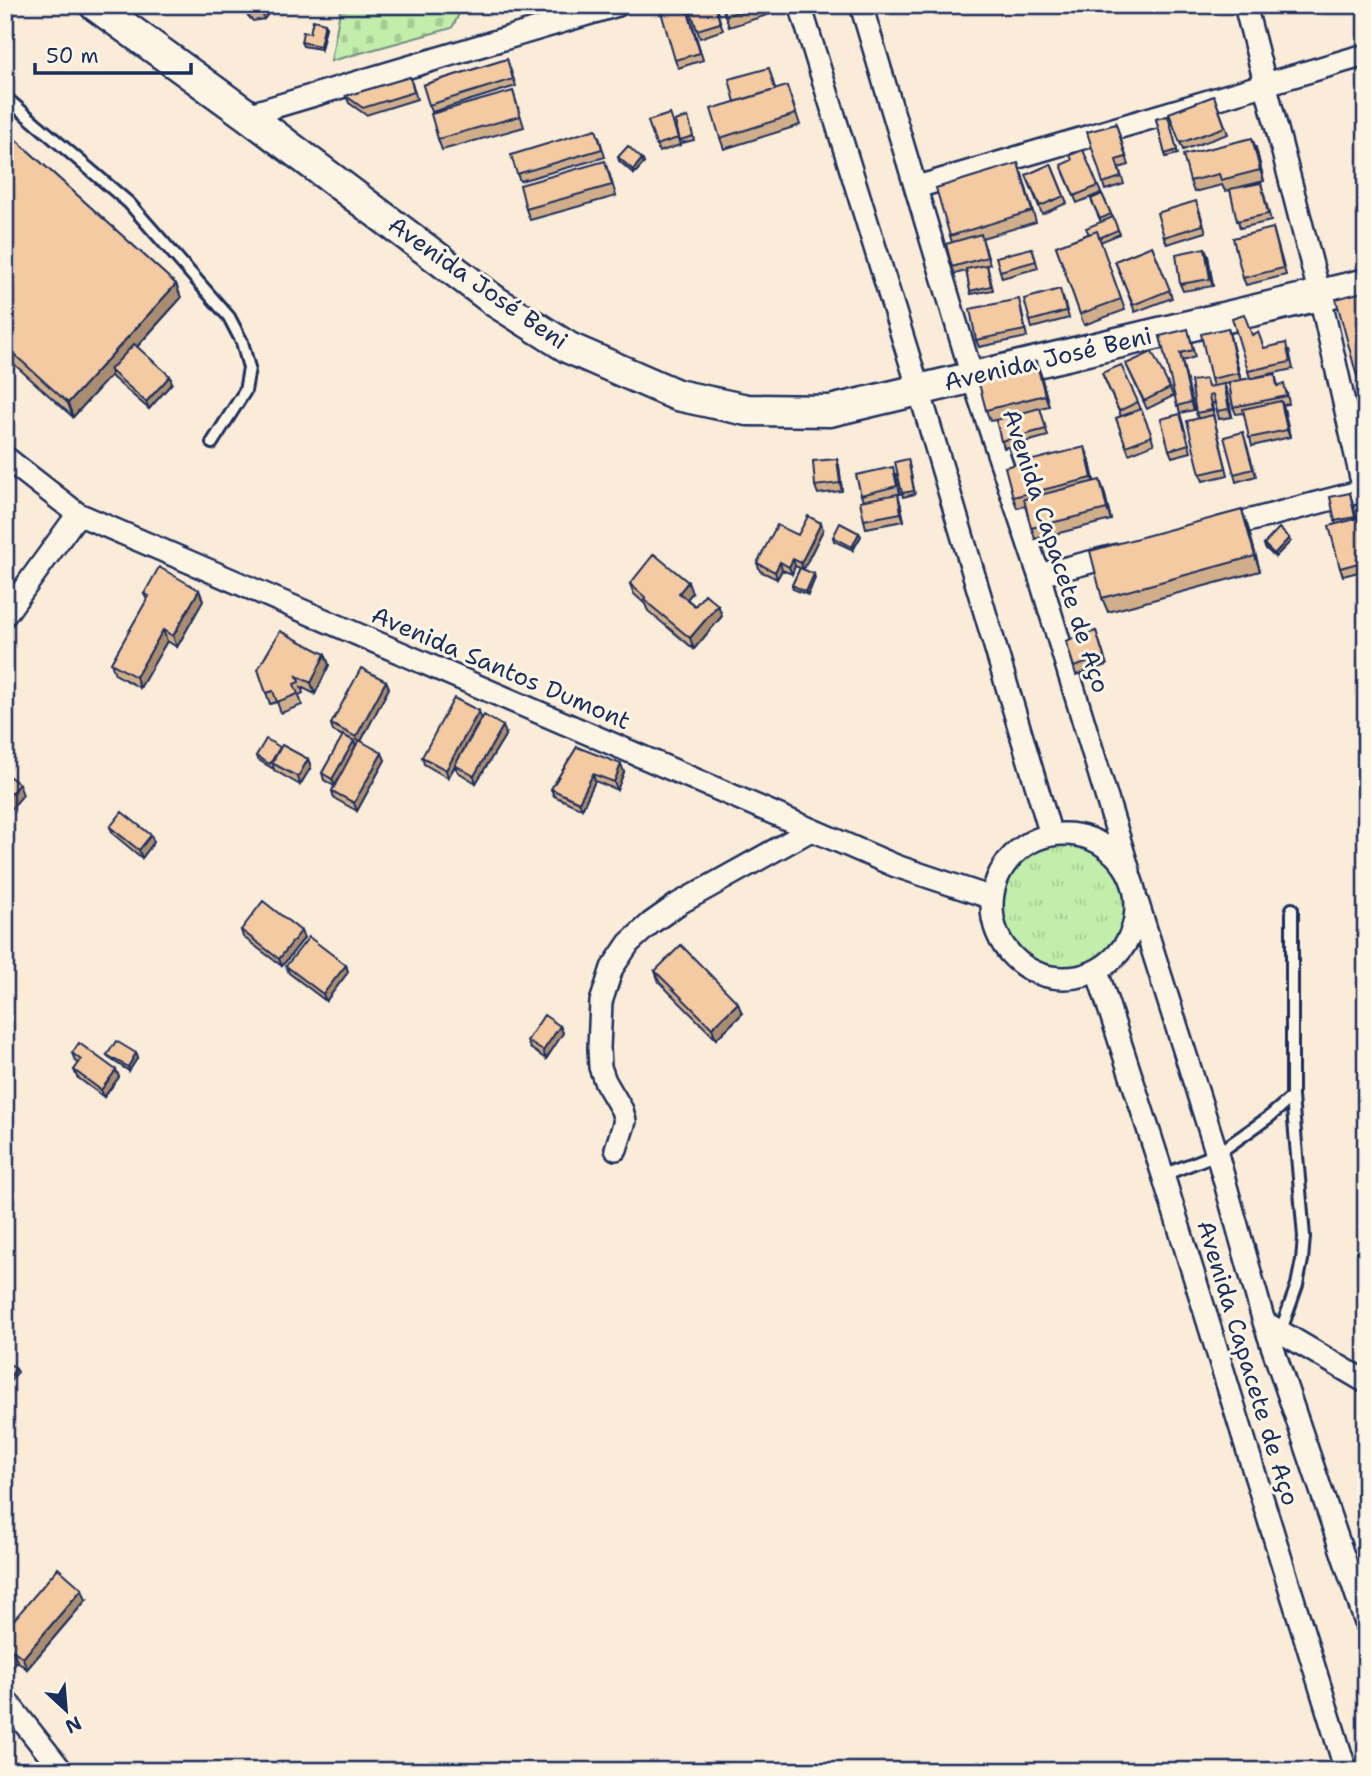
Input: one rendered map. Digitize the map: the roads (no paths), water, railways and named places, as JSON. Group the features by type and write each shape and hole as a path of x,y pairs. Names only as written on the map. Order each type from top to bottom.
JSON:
{"main road":[{"name":"Avenida José Beni","path":"95,5 496,302 569,348 677,396 747,410 830,411 1366,284"}],"street":[{"path":"247,115 618,5"},
{"path":"800,5 919,390 1051,835"},
{"name":"Avenida Capacete de Aço","path":"861,5 972,376 1039,575 1129,872"},
{"path":"1195,535 1365,491 1320,296 1245,5"},
{"path":"916,187 1359,57"},
{"name":"Avenida Santos Dumont","path":"5,457 78,514 896,866 992,898"},
{"path":"5,615 78,514"},
{"path":"1039,575 1143,548"},
{"path":"616,1149 625,1121 600,1067 599,1048 601,1002 612,968 629,943 678,904 811,830"},
{"path":"1074,834 1096,841 1115,853 1129,872 1137,901 1136,922 1128,942 1115,959 1097,971 1077,978 1055,979 1033,972 1014,960 1000,942 992,920 992,898 998,876 1011,856 1029,843 1051,835 1074,834"},
{"name":"Avenida Capacete de Aço","path":"1137,901 1366,1623"},
{"name":"Avenida Capacete de Aço","path":"1097,971 1163,1175 1346,1771"},
{"path":"1272,1328 1366,1382"},
{"path":"5,1699 62,1771"}],"lane":[{"path":"5,97 129,203 229,317 242,342 249,368 245,391 212,443"},
{"path":"1272,1328 1297,1285 1304,1237 1292,1097 1292,909"},
{"path":"1163,1175 1217,1153 1269,1117 1292,1097"}]}
